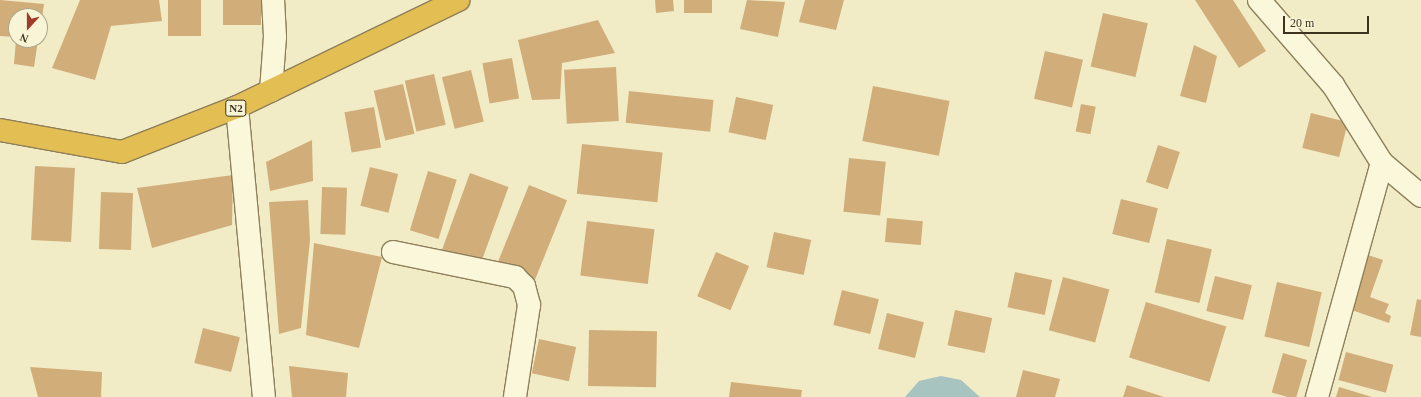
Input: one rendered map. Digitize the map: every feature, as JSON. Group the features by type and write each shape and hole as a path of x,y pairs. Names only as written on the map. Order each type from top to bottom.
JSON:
{"highway":[{"name":"N2","path":"0,130 122,152 237,107 458,0"}],"street":[{"path":"271,91 275,37 273,0"},
{"path":"1259,0 1333,85 1382,163 1421,196"},
{"path":"237,107 264,397"},
{"path":"1316,397 1382,163"},
{"path":"394,252 515,277 524,286 529,305 515,397"}],"water":[{"path":"941,376 961,380 980,397 905,397 919,381"}],"building":[{"path":"0,0 44,4 43,8 8,8 8,36 0,36"},
{"path":"80,0 159,0 162,21 111,26 95,80 52,68"},
{"path":"168,0 201,0 201,36 168,36"},
{"path":"223,0 261,0 261,25 223,25"},
{"path":"655,0 673,0 674,11 656,13"},
{"path":"684,0 712,0 712,13 684,13"},
{"path":"747,0 785,2 778,37 740,29"},
{"path":"805,0 844,0 836,30 799,22"},
{"path":"1195,0 1233,0 1266,51 1239,68"},
{"path":"1103,13 1148,23 1135,77 1091,67"},
{"path":"598,20 615,53 562,63 560,99 532,100 518,40"},
{"path":"1194,45 1217,56 1206,103 1180,96"},
{"path":"15,48 37,48 34,67 14,64"},
{"path":"1045,51 1083,60 1072,108 1034,99"},
{"path":"512,58 519,98 490,104 482,63"},
{"path":"616,67 619,121 567,124 564,70"},
{"path":"471,70 484,121 455,129 442,77"},
{"path":"434,74 446,125 416,131 405,81"},
{"path":"403,84 414,134 385,140 374,91"},
{"path":"873,86 950,101 939,156 862,141"},
{"path":"629,91 714,100 710,132 626,123"},
{"path":"736,97 773,105 766,140 729,132"},
{"path":"1081,104 1096,107 1090,134 1076,131"},
{"path":"374,107 381,147 352,153 344,112"},
{"path":"1311,113 1348,122 1339,157 1302,148"},
{"path":"312,140 313,181 270,191 266,162"},
{"path":"582,144 663,152 657,202 577,194"},
{"path":"1158,145 1180,152 1168,189 1146,182"},
{"path":"849,158 886,162 880,216 843,212"},
{"path":"35,166 75,168 71,242 31,240"},
{"path":"370,167 398,174 388,213 360,206"},
{"path":"428,171 457,180 439,239 410,230"},
{"path":"470,173 509,187 479,267 441,253"},
{"path":"233,175 232,225 152,248 137,188"},
{"path":"529,185 567,200 535,279 497,264"},
{"path":"322,187 347,188 345,235 320,234"},
{"path":"101,192 133,193 131,250 99,249"},
{"path":"1121,199 1158,208 1149,243 1112,234"},
{"path":"308,200 310,240 301,328 279,334 269,202"},
{"path":"887,218 923,221 921,245 885,242"},
{"path":"587,221 654,229 648,284 580,276"},
{"path":"774,232 811,240 804,275 767,267"},
{"path":"1167,239 1212,249 1199,303 1155,293"},
{"path":"314,243 382,257 359,348 306,335"},
{"path":"716,252 749,266 730,310 697,296"},
{"path":"1362,253 1383,260 1370,297 1389,304 1385,313 1391,316 1389,323 1343,307"},
{"path":"1015,272 1052,280 1045,315 1008,307"},
{"path":"1215,276 1252,285 1243,320 1206,311"},
{"path":"1063,277 1109,289 1095,343 1049,330"},
{"path":"1277,282 1322,292 1309,347 1264,337"},
{"path":"842,290 879,299 870,334 833,325"},
{"path":"1417,299 1421,300 1421,337 1410,335"},
{"path":"1146,302 1226,327 1209,382 1129,357"},
{"path":"955,310 992,318 985,353 948,345"},
{"path":"887,313 924,322 915,358 878,349"},
{"path":"203,328 240,337 231,372 194,363"},
{"path":"589,330 657,331 656,387 588,386"},
{"path":"539,339 576,347 569,381 532,373"},
{"path":"1346,352 1393,365 1386,393 1338,380"},
{"path":"1283,353 1307,360 1296,397 1288,397 1272,392"},
{"path":"289,366 348,373 346,397 292,397"},
{"path":"30,367 102,372 101,397 38,397"},
{"path":"1023,370 1060,379 1055,397 1016,397"},
{"path":"731,382 802,390 801,397 729,397"},
{"path":"1127,385 1164,397 1123,397"},
{"path":"1339,387 1372,397 1336,397"}]}
